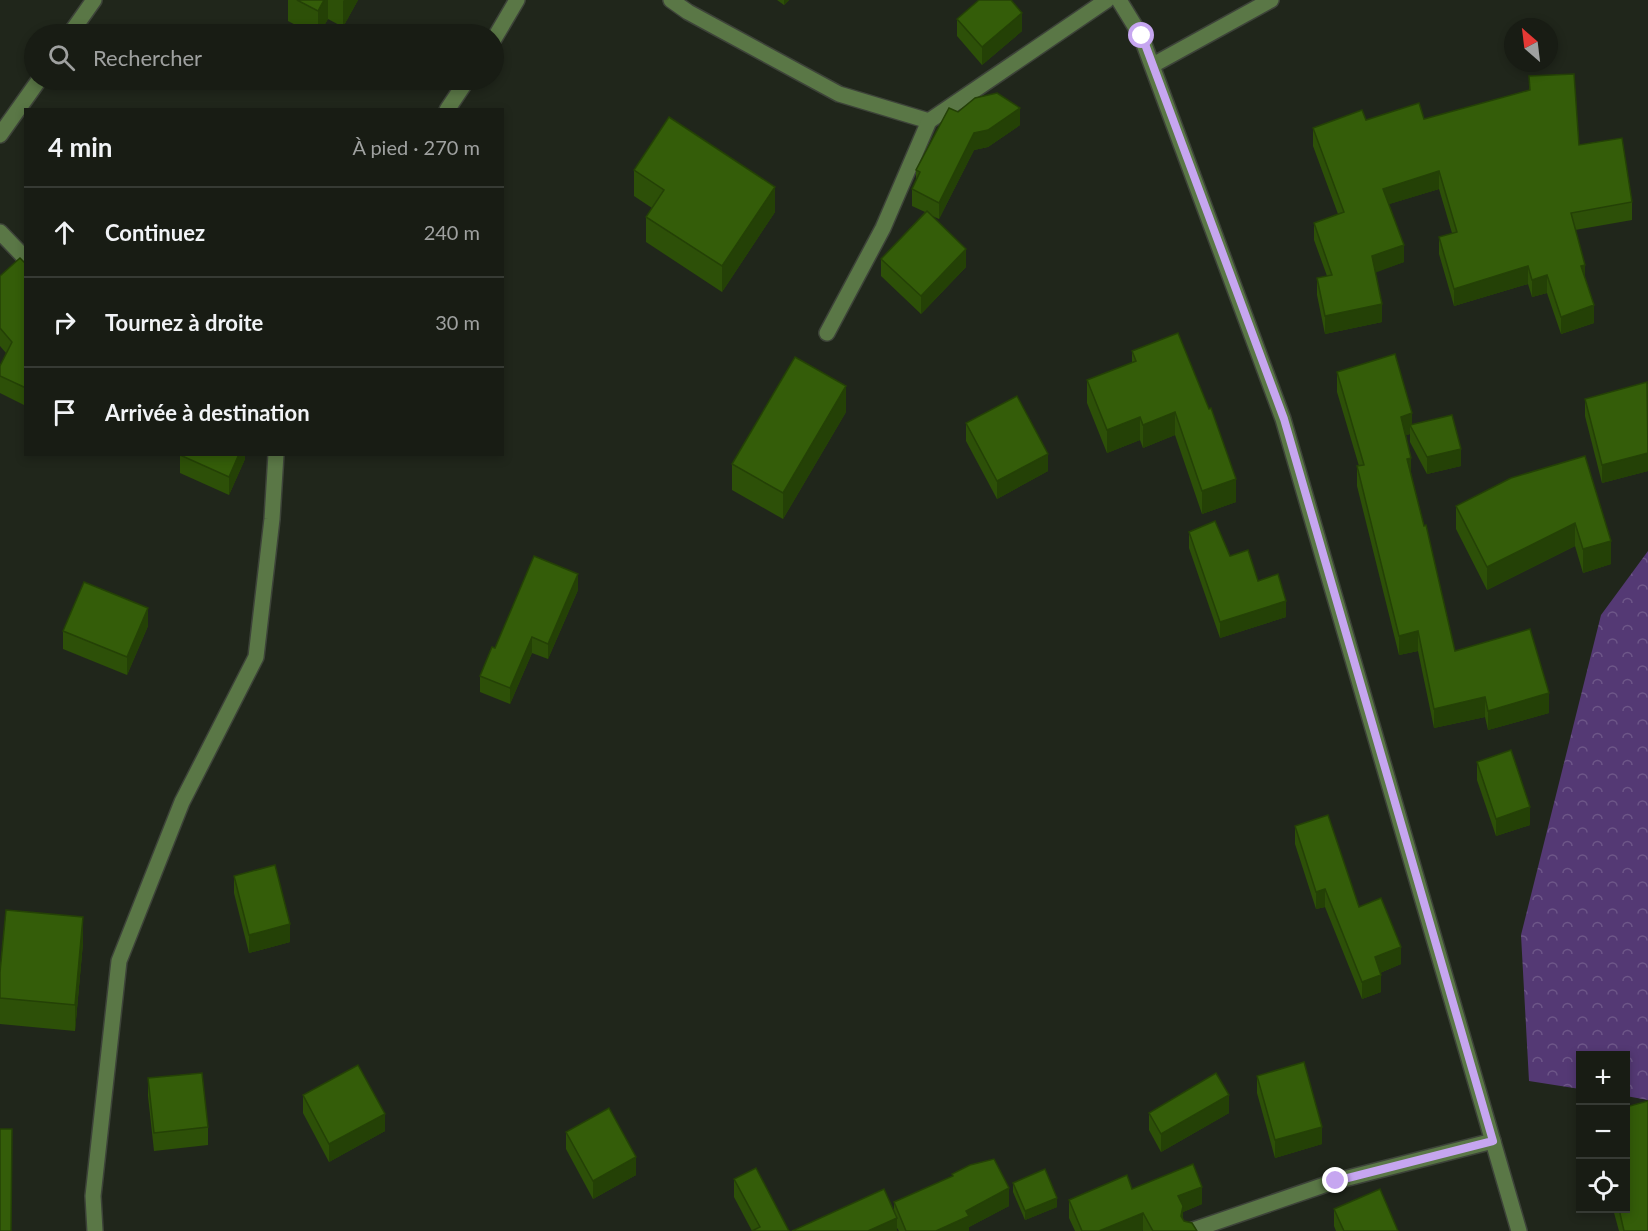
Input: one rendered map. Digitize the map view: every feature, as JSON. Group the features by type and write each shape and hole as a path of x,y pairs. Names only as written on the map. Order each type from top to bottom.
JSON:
{"street":[{"path":"77,24 94,0"},
{"path":"503,24 517,0"},
{"path":"671,0 688,12 839,94 929,121"},
{"path":"827,333 883,228 929,121 1107,0"},
{"path":"1119,0 1142,36 1284,419 1519,1231"},
{"path":"1153,66 1271,0"},
{"path":"0,135 32,90"},
{"path":"448,108 460,90"},
{"path":"0,232 24,257"},
{"path":"95,1231 93,1196 119,961 182,802 256,657 272,519 276,456"},
{"path":"1190,1231 1336,1181 1493,1141"}],"green space":[{"path":"1648,551 1648,1100 1630,1097 1630,1051 1576,1051 1576,1088 1529,1081 1521,935 1601,615"}],"building":[{"path":"297,0 324,0 318,11"},
{"path":"979,0 1011,0 1022,13 982,47 957,19"},
{"path":"1574,74 1579,145 1622,138 1632,202 1571,213 1585,265 1581,266 1594,305 1561,317 1547,275 1532,280 1528,266 1454,289 1439,237 1457,232 1439,171 1383,189 1404,245 1372,256 1382,304 1325,316 1317,278 1332,275 1314,223 1344,212 1313,128 1362,110 1366,120 1419,103 1424,119 1530,90 1529,76"},
{"path":"997,93 1020,108 988,130 974,133 939,203 912,189 920,172 916,170 949,108 958,112 975,98"},
{"path":"669,117 775,187 722,266 646,217 664,190 634,170"},
{"path":"927,211 966,249 921,296 881,259"},
{"path":"20,258 24,262 24,387 0,376 0,366 12,342 0,328 0,276"},
{"path":"1178,333 1209,409 1211,408 1236,479 1202,491 1175,412 1143,425 1140,417 1107,430 1087,380 1136,361 1132,351"},
{"path":"1395,354 1412,413 1401,417 1411,458 1407,459 1424,526 1426,525 1455,651 1530,629 1549,693 1488,711 1485,697 1434,709 1418,631 1399,636 1357,466 1364,465 1337,372"},
{"path":"795,357 846,386 783,493 732,464"},
{"path":"1647,382 1648,453 1602,465 1585,399"},
{"path":"1017,396 1048,454 997,481 966,423"},
{"path":"1452,415 1461,449 1427,457 1410,425"},
{"path":"182,456 238,456 229,477"},
{"path":"1585,456 1611,541 1583,549 1575,523 1487,567 1456,506 1511,478"},
{"path":"1215,521 1230,556 1248,550 1258,581 1278,574 1286,601 1220,622 1189,532"},
{"path":"534,556 578,574 548,644 532,637 510,688 480,676 492,647 495,648"},
{"path":"84,582 148,608 127,657 63,631"},
{"path":"1511,750 1530,807 1496,819 1477,762"},
{"path":"1328,815 1359,907 1381,898 1401,947 1375,957 1381,975 1362,982 1325,889 1316,892 1295,826"},
{"path":"275,865 290,924 249,935 234,876"},
{"path":"6,910 83,917 75,1005 0,998"},
{"path":"1304,1062 1322,1127 1275,1140 1257,1076"},
{"path":"358,1065 385,1114 329,1144 303,1095"},
{"path":"202,1073 208,1127 154,1133 148,1078"},
{"path":"1216,1073 1229,1095 1161,1134 1149,1113"},
{"path":"1648,1101 1648,1231 1624,1231 1620,1213 1630,1213 1630,1106"},
{"path":"609,1108 636,1157 593,1181 566,1132"},
{"path":"0,1129 12,1129 11,1231 0,1231"},
{"path":"994,1159 1009,1188 966,1211 969,1216 936,1231 906,1231 894,1202 953,1176 952,1174 970,1165"},
{"path":"1193,1164 1202,1187 1178,1196 1183,1206 1181,1216 1184,1221 1192,1223 1197,1231 1153,1231 1143,1213 1099,1231 1082,1231 1069,1200 1127,1175 1132,1189"},
{"path":"756,1168 789,1231 752,1231 760,1227 734,1179"},
{"path":"1045,1169 1057,1198 1025,1211 1013,1183"},
{"path":"884,1189 897,1218 868,1231 792,1231"},
{"path":"1380,1189 1398,1231 1344,1231 1334,1209"}],"route":[{"path":"1142,36 1284,419 1493,1141 1336,1181"}]}
